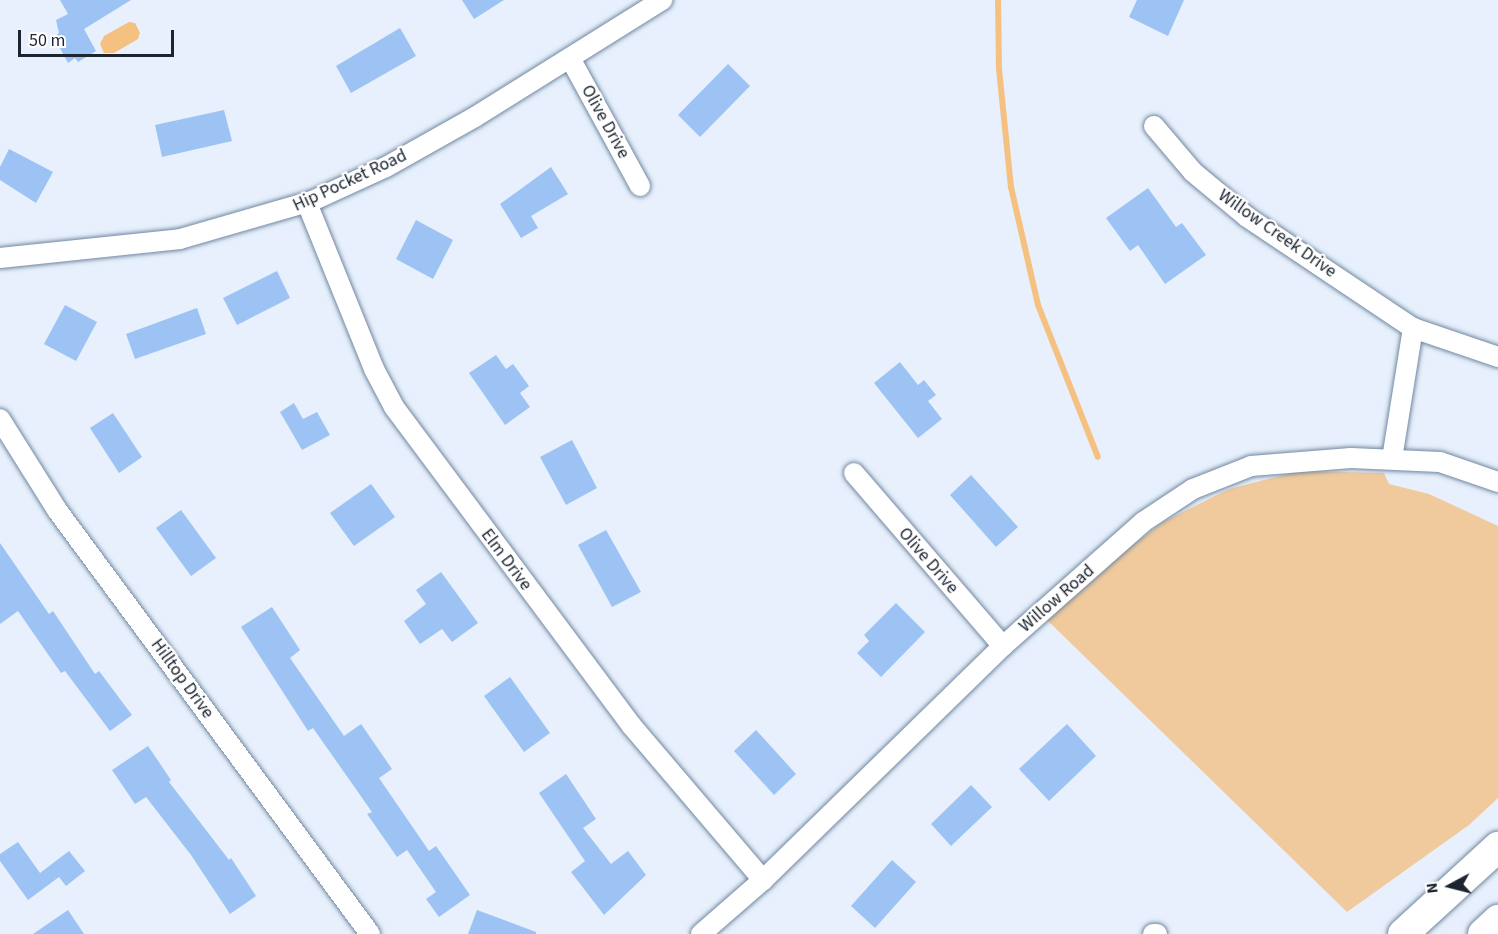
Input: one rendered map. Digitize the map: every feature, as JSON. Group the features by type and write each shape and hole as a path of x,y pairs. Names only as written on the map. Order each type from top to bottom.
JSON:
{"main road":[{"path":"1403,934 1498,847"},
{"path":"1483,934 1498,920"}],"street":[{"name":"Hip Pocket Road","path":"0,258 180,239 307,203 392,164 570,58 662,0"},
{"name":"Olive Drive","path":"570,58 640,186"},
{"name":"Willow Creek Drive","path":"1154,126 1193,172 1247,217 1413,328 1498,357"},
{"name":"Elm Drive","path":"307,203 374,369 400,417 631,725 763,880"},
{"path":"1392,459 1413,328"},
{"name":"Hilltop Drive","path":"0,419 57,510 370,934"},
{"name":"Willow Road","path":"701,934 763,880 1003,646 1143,522 1193,489 1251,466 1351,458 1440,462 1498,482"},
{"name":"Olive Drive","path":"854,473 1003,646"}],"shaded area":[{"path":"129,22 135,23 140,33 138,39 114,53 104,53 100,44 104,36"},
{"path":"1300,471 1384,473 1389,484 1429,494 1498,526 1498,798 1469,825 1347,912 1046,619 1081,585 1163,522 1229,489"}],"building":[{"path":"60,0 131,0 84,29 96,51 78,62 75,58 68,63 54,37 59,33 56,20 68,14"},
{"path":"462,0 504,0 474,19"},
{"path":"1137,0 1184,0 1168,36 1129,17"},
{"path":"400,28 416,56 351,93 336,66"},
{"path":"728,64 750,86 700,137 678,115"},
{"path":"224,110 232,141 162,157 155,125"},
{"path":"9,149 53,172 36,203 0,180 0,167"},
{"path":"551,167 568,194 531,216 538,228 521,238 500,204"},
{"path":"1148,188 1176,227 1182,223 1206,255 1165,284 1138,245 1130,251 1106,218"},
{"path":"416,220 453,240 433,279 396,259"},
{"path":"277,271 290,298 237,325 223,298"},
{"path":"65,305 97,322 76,361 44,344"},
{"path":"197,308 206,334 135,359 126,334"},
{"path":"496,355 506,369 513,364 529,386 520,393 530,407 505,425 469,373"},
{"path":"900,362 918,385 924,380 936,395 928,401 942,419 918,438 874,383"},
{"path":"294,403 303,419 317,412 330,435 302,450 280,412"},
{"path":"113,413 142,457 119,473 90,428"},
{"path":"572,440 597,488 566,505 540,457"},
{"path":"971,475 1018,527 996,547 950,495"},
{"path":"371,484 395,517 354,546 330,513"},
{"path":"181,510 216,558 191,576 156,528"},
{"path":"606,530 641,592 612,607 578,545"},
{"path":"0,543 49,614 53,611 95,674 99,671 132,715 110,731 65,671 61,673 18,611 0,624"},
{"path":"441,572 478,623 452,642 442,629 420,644 404,621 426,604 416,590"},
{"path":"896,603 925,632 881,677 857,653 869,641 864,635"},
{"path":"272,607 300,650 290,658 344,736 361,724 392,769 379,778 429,851 436,846 470,895 439,917 426,899 436,892 407,850 397,857 367,814 372,812 313,728 308,731 241,627"},
{"path":"510,677 550,733 524,752 484,696"},
{"path":"1067,724 1096,756 1049,801 1019,769"},
{"path":"756,730 796,774 774,795 734,751"},
{"path":"148,746 171,780 169,782 229,860 231,858 256,896 230,914 191,855 146,797 135,804 112,770"},
{"path":"566,774 596,819 583,828 611,864 628,851 646,875 604,915 571,872 585,861 539,793"},
{"path":"971,785 992,807 951,846 931,824"},
{"path":"18,842 40,873 69,851 85,871 66,886 59,877 28,900 0,861 0,854"},
{"path":"892,860 916,882 875,928 851,906"},
{"path":"68,910 84,934 33,934"},
{"path":"477,910 536,932 536,934 468,934"}],"waterway":[{"path":"998,0 999,69 1011,187 1038,305 1098,457"}]}
